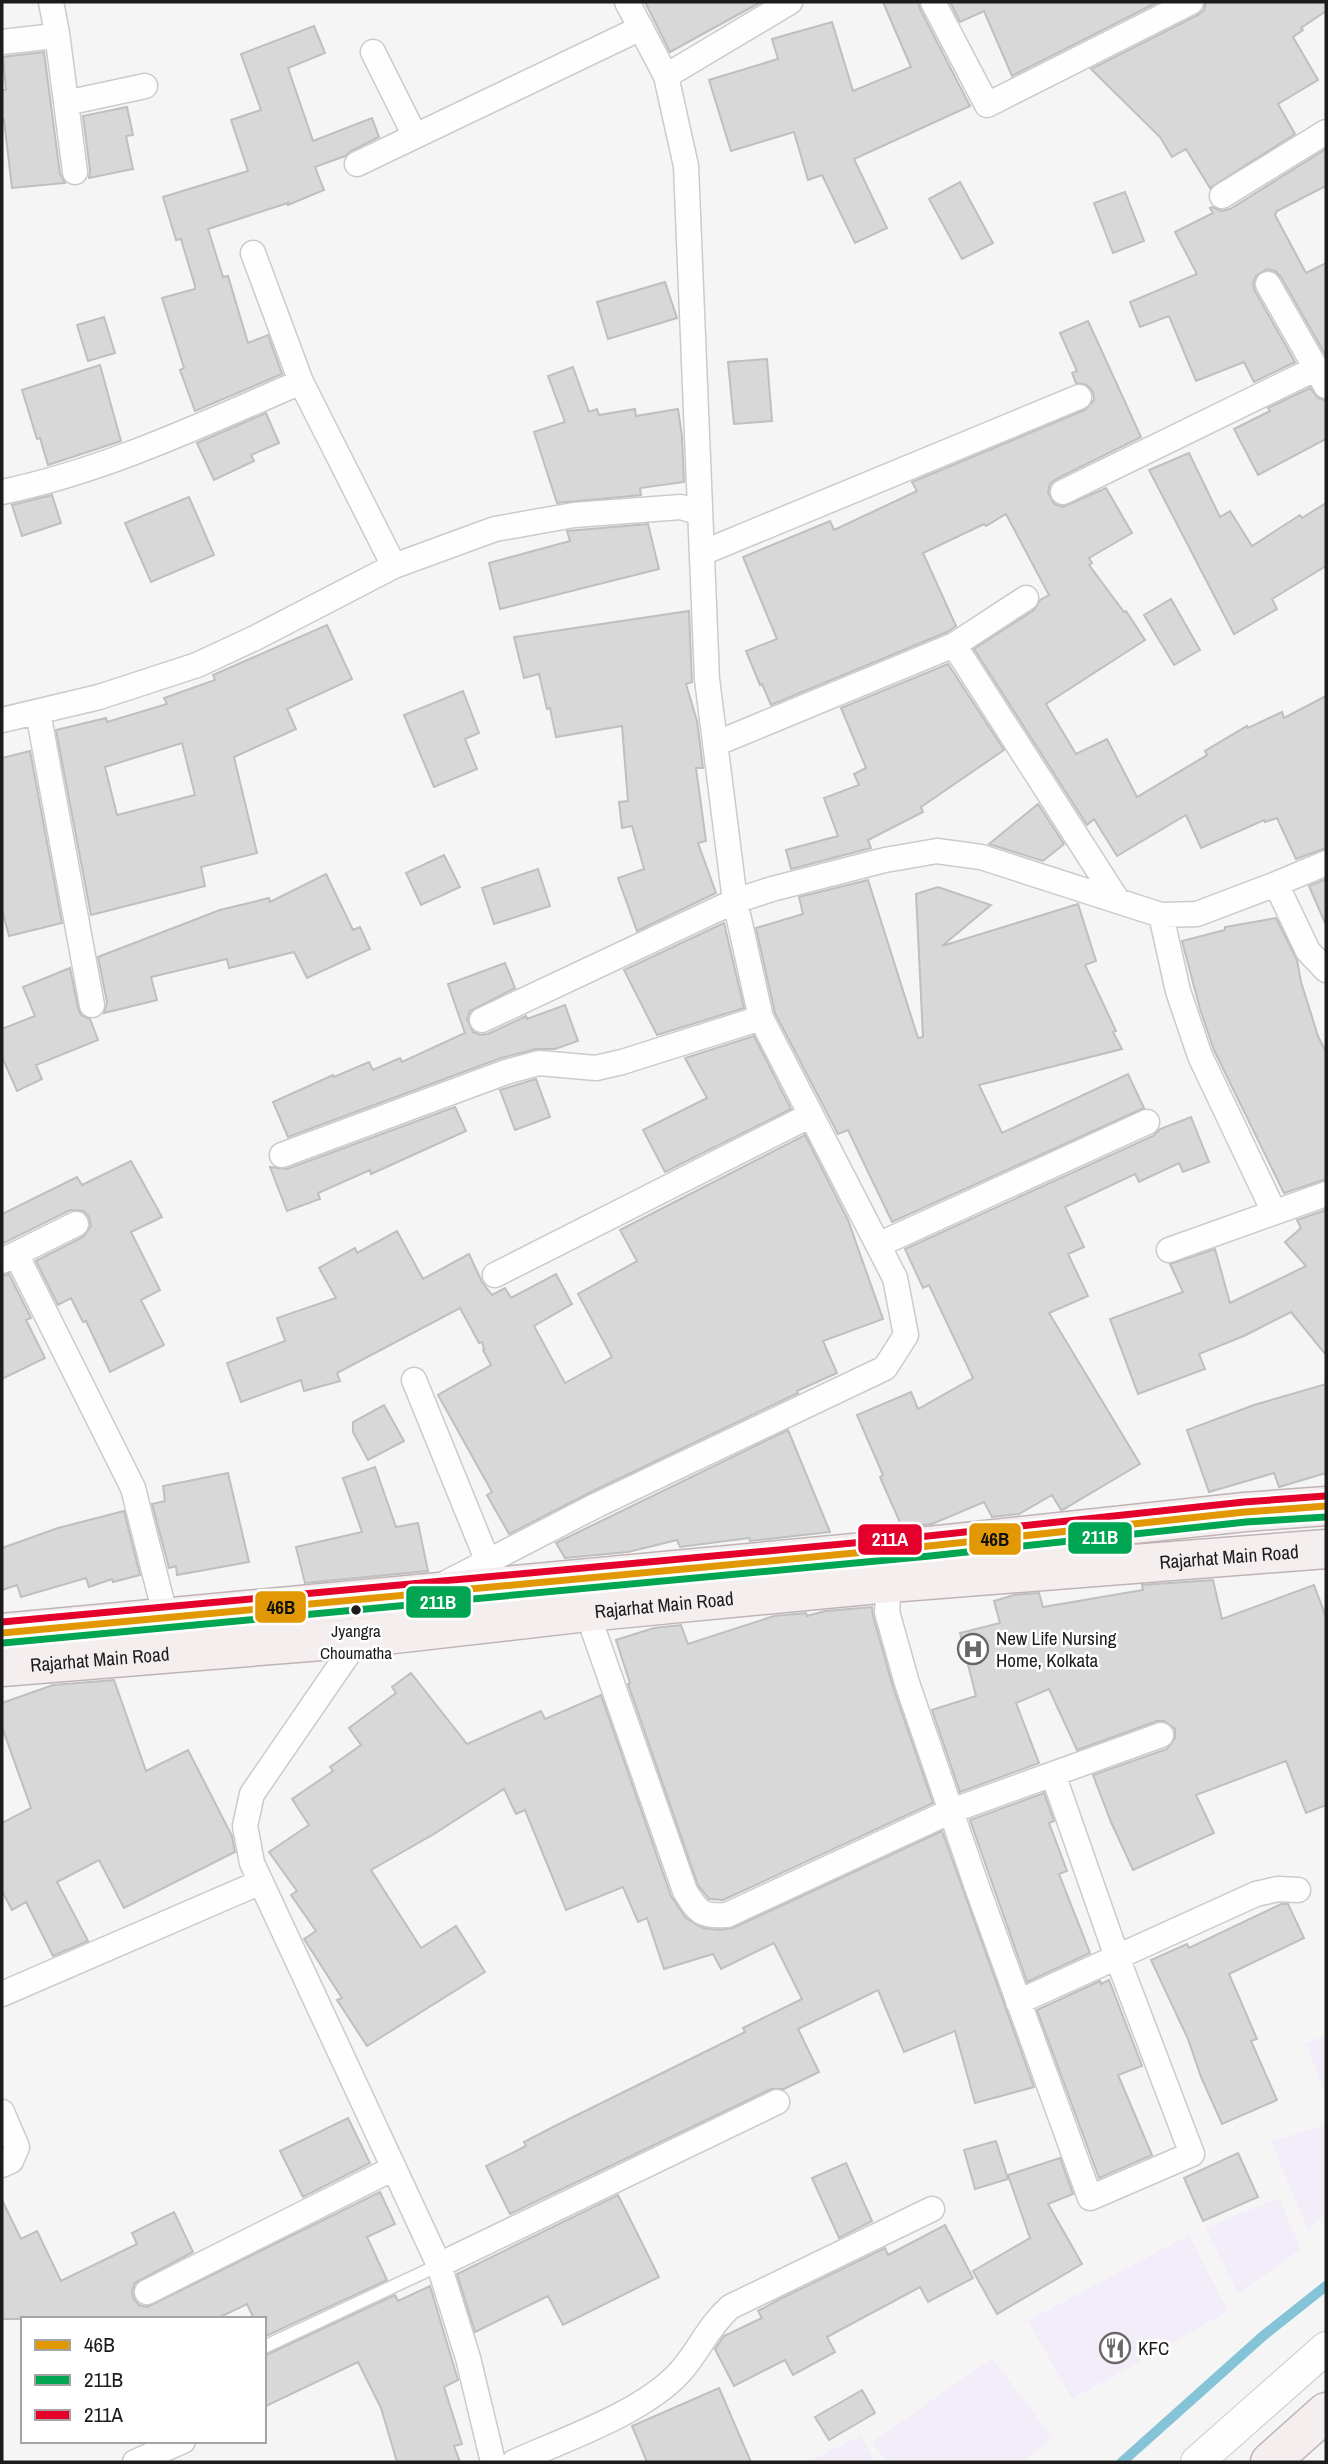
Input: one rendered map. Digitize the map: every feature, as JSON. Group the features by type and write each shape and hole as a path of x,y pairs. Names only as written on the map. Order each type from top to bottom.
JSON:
{"main road":[{"name":"Rajarhat Main Road","path":"2,1667 359,1638 429,1611 1326,1506"},
{"name":"Rajarhat Main Road","path":"2,1633 355,1600 429,1611 587,1612 889,1583 1326,1549"},
{"path":"1270,2462 1326,2412"}],"street":[{"path":"51,2 75,172"},
{"path":"429,1611 488,1562 597,1505 885,1368 906,1335 895,1278 761,1018 735,901 707,679 686,166 666,76 627,2"},
{"path":"666,76 790,2"},
{"path":"933,2 987,106 1191,2"},
{"path":"357,164 641,28"},
{"path":"2,43 57,33"},
{"path":"373,52 415,136"},
{"path":"66,103 145,86"},
{"path":"1222,196 1326,132"},
{"path":"253,253 301,382 394,566"},
{"path":"1063,492 1321,377 1268,284"},
{"path":"2,492 120,459 301,382"},
{"path":"702,553 1079,397"},
{"path":"2,720 99,697 197,665 394,566 495,529 573,514 681,507 700,513"},
{"path":"715,744 954,645 1026,598"},
{"path":"954,645 1118,901"},
{"path":"38,712 92,1004"},
{"path":"482,1020 735,901 885,860 937,851 981,857 1161,915 1197,914 1326,863"},
{"path":"1276,884 1308,951 1326,970"},
{"path":"1161,915 1178,991 1200,1056 1274,1212"},
{"path":"282,1155 506,1072 539,1063 596,1068 761,1018"},
{"path":"495,1275 811,1115"},
{"path":"878,1245 1147,1122"},
{"path":"1169,1250 1326,1194"},
{"path":"76,1224 9,1258 133,1488 166,1618"},
{"path":"414,1380 488,1562"},
{"path":"889,1583 887,1612 907,1683 1018,2002 1090,2198 1192,2154 1117,1957 1053,1774"},
{"path":"355,1600 359,1638 252,1794 245,1826 252,1863 439,2265 468,2358 492,2462"},
{"path":"587,1612 685,1891 697,1911 711,1916 727,1915 951,1811 1161,1735"},
{"path":"2,1994 261,1882"},
{"path":"1018,2002 1256,1894 1278,1889 1298,1890"},
{"path":"439,2265 777,2102"},
{"path":"2,2112 18,2147 11,2161 2,2165"},
{"path":"147,2292 394,2168"},
{"path":"514,2462 635,2407 658,2392 681,2371 714,2321 730,2308 932,2209"},
{"path":"1197,2462 1326,2348"},
{"path":"135,2462 178,2443"}],"lane":[{"path":"266,2346 439,2265"}],"shaded area":[{"path":"1326,2035 1326,2095 1306,2043"},
{"path":"1326,2125 1326,2213 1308,2231 1271,2141"},
{"path":"1279,2198 1301,2249 1238,2294 1205,2228"},
{"path":"1189,2235 1228,2311 1156,2352 1150,2338 1136,2345 1141,2361 1072,2399 1028,2321"},
{"path":"992,2358 1053,2438 1022,2462 887,2462 872,2442"},
{"path":"861,2436 875,2462 807,2462"}],"building":[{"path":"645,2 761,2 670,52"},
{"path":"883,2 918,2 970,106 854,159 887,228 855,243 822,175 808,180 794,132 731,151 709,80 778,59 772,39 832,22 853,91 911,67"},
{"path":"950,2 1158,2 1012,76 984,11 960,22"},
{"path":"1206,2 1326,2 1326,11 1301,28 1303,30 1293,37 1318,80 1278,104 1295,134 1210,188 1186,149 1172,157 1160,137 1091,69 1198,15 1204,10"},
{"path":"314,26 325,53 288,68 313,141 372,118 379,137 345,156 315,167 324,190 288,205 208,229 223,277 228,276 248,343 268,335 282,374 195,411 180,370 184,368 162,298 195,289 195,286 181,239 176,240 163,197 248,171 231,120 261,110 241,54"},
{"path":"44,52 60,174 65,183 12,188 2,120 2,90 6,90 3,57"},
{"path":"127,107 133,135 126,136 133,169 89,178 83,116"},
{"path":"1326,149 1326,186 1277,211 1275,215 1306,273 1326,263 1326,356 1281,277 1275,271 1267,269 1256,276 1253,283 1255,291 1295,362 1254,382 1244,362 1196,381 1169,316 1140,327 1130,302 1197,274 1175,232 1213,213 1210,208 1212,207 1222,211 1230,209"},
{"path":"960,182 993,243 962,259 929,199"},
{"path":"1125,192 1144,241 1113,253 1094,203"},
{"path":"665,282 677,318 608,339 597,302"},
{"path":"104,317 115,353 88,361 77,325"},
{"path":"1088,321 1141,437 1056,479 1050,484 1048,492 1054,504 1063,507 1106,488 1132,533 1089,558 1092,563 1089,565 1124,612 1126,611 1145,640 1046,704 1076,754 1107,739 1137,797 1207,755 1205,751 1247,726 1248,728 1282,712 1284,718 1326,696 1326,848 1296,859 1277,818 1265,822 1264,820 1201,848 1186,815 1117,856 1094,819 1087,825 974,649 1034,610 1040,600 1049,595 1006,514 986,526 984,524 923,553 956,626 771,705 762,684 760,685 746,651 777,639 743,557 830,521 834,530 917,491 912,482 1085,410 1094,400 1093,392 1087,385 1076,383 1072,373 1077,371 1060,333"},
{"path":"767,359 772,421 734,424 728,362"},
{"path":"100,365 121,441 48,465 22,390"},
{"path":"573,367 589,412 597,409 599,415 635,409 636,416 678,409 684,482 640,488 641,495 557,503 534,432 565,422 548,376"},
{"path":"1310,388 1318,398 1326,401 1326,439 1258,475 1234,429 1270,411 1268,408"},
{"path":"266,413 279,443 251,455 254,461 214,480 197,443"},
{"path":"1189,453 1220,517 1230,511 1252,546 1300,515 1302,518 1326,503 1326,566 1272,599 1277,609 1234,634 1149,470"},
{"path":"52,495 61,523 22,536 12,505"},
{"path":"189,497 214,555 151,582 125,523"},
{"path":"648,524 659,569 500,609 489,563 570,541 567,531"},
{"path":"1171,599 1200,650 1174,665 1144,615"},
{"path":"689,611 692,682 686,684 697,721 703,768 696,768 706,841 698,843 716,893 637,931 618,878 644,869 632,826 622,828 619,802 628,801 622,726 556,737 539,674 524,678 514,637"},
{"path":"327,625 352,679 287,709 296,729 234,757 257,853 201,867 205,886 91,915 56,730 106,718 107,722 167,704 164,698 215,680 213,675","holes":["182,743 195,795 117,815 105,767"]},
{"path":"948,664 1004,750 921,807 923,812 868,840 871,848 791,869 786,850 838,836 824,798 859,785 854,774 866,768 841,708"},
{"path":"463,691 479,733 465,739 477,769 434,787 404,715"},
{"path":"30,751 62,923 9,936 2,910 2,758"},
{"path":"1038,804 1064,844 1043,861 989,844"},
{"path":"444,855 460,887 421,905 406,873"},
{"path":"538,869 550,906 494,924 482,888"},
{"path":"326,874 353,930 360,927 370,949 307,978 294,952 229,968 227,959 151,977 157,1000 104,1013 107,1002 98,957 220,910 269,898 270,902"},
{"path":"1326,879 1326,925 1309,886"},
{"path":"868,880 918,1038 923,1037 916,894 938,887 991,905 942,946 1078,904 1096,961 1085,965 1122,1049 979,1085 1002,1133 1128,1074 1144,1108 892,1222 848,1130 838,1134 775,1013 756,928 803,914 799,897"},
{"path":"1276,918 1297,960 1318,1036 1326,1052 1326,1179 1284,1193 1214,1050 1182,941 1225,930 1225,927"},
{"path":"724,923 744,1008 657,1035 624,970"},
{"path":"505,963 515,988 470,1011 467,1019 473,1032 488,1034 526,1016 527,1019 565,1005 578,1041 555,1049 536,1049 501,1058 288,1137 273,1102 369,1062 373,1070 400,1058 402,1062 465,1033 448,984"},
{"path":"70,968 78,1008 81,1015 90,1019 98,1040 36,1065 42,1079 17,1091 2,1057 2,1029 35,1016 23,987"},
{"path":"754,1036 791,1109 665,1172 643,1130 707,1098 685,1058"},
{"path":"536,1079 550,1117 515,1130 500,1090"},
{"path":"455,1107 466,1131 371,1174 370,1170 318,1193 320,1199 287,1211 270,1167 287,1169"},
{"path":"1191,1117 1209,1162 1183,1172 1179,1163 1139,1182 1135,1174 1065,1207 1084,1247 1068,1254 1088,1296 1049,1313 1140,1464 1061,1510 1052,1495 1019,1514 992,1517 984,1502 932,1524 902,1527 857,1415 911,1392 918,1409 973,1378 929,1285 923,1288 905,1249"},
{"path":"805,1135 848,1220 883,1319 823,1341 837,1373 509,1534 487,1495 492,1492 438,1395 491,1365 482,1342 479,1343 460,1308 337,1373 340,1381 304,1391 301,1380 241,1402 227,1363 285,1341 277,1318 336,1298 319,1268 355,1248 357,1253 397,1231 423,1279 469,1254 482,1282 492,1295 505,1288 511,1298 556,1274 572,1304 534,1326 565,1383 612,1357 578,1294 637,1261 620,1230"},
{"path":"131,1161 162,1217 131,1232 160,1290 141,1300 164,1345 110,1372 86,1321 83,1322 71,1298 58,1305 36,1261 83,1237 91,1226 89,1217 84,1211 70,1210 2,1244 2,1214 77,1177 82,1185"},
{"path":"1326,1210 1326,1355 1291,1312 1244,1336 1199,1354 1205,1369 1138,1394 1110,1319 1183,1292 1170,1264 1215,1249 1230,1303 1306,1266 1285,1242 1301,1228 1297,1220"},
{"path":"9,1274 31,1318 26,1320 45,1358 2,1379 2,1276"},
{"path":"1326,1384 1326,1473 1279,1487 1274,1473 1209,1492 1187,1430 1254,1405"},
{"path":"384,1405 404,1441 368,1460 353,1432 353,1422"},
{"path":"788,1430 830,1532 680,1547 677,1540 628,1552 565,1558 556,1543"},
{"path":"375,1467 396,1527 418,1523 428,1571 305,1583 296,1547 362,1532 343,1478"},
{"path":"228,1473 249,1562 177,1575 176,1566 169,1568 152,1504 165,1501 163,1486"},
{"path":"124,1511 140,1575 113,1582 112,1579 89,1587 86,1578 21,1597 17,1585 2,1590 2,1548 58,1528"},
{"path":"1213,1580 1222,1619 1314,1585 1326,1617 1326,1805 1306,1813 1286,1761 1196,1795 1214,1833 1133,1870 1093,1775 1167,1749 1175,1738 1175,1729 1164,1721 1157,1721 1077,1750 1049,1689 1016,1703 1039,1763 960,1792 932,1710 976,1696 960,1633 1000,1623 994,1601 1014,1595 1039,1593 1043,1607 1143,1590 1142,1585"},
{"path":"872,1607 893,1687 933,1803 723,1900 709,1899 698,1885 628,1684 630,1683 616,1640 654,1628 681,1625 688,1644 774,1616 806,1613 807,1616 825,1611"},
{"path":"411,1673 467,1744 541,1711 545,1719 601,1695 671,1896 686,1918 703,1928 733,1928 942,1831 1034,2087 975,2103 955,2031 904,2052 878,1990 798,2029 819,2072 784,2089 771,2089 510,2214 486,2166 526,2146 524,2142 745,2032 743,2028 802,1999 774,1943 721,1969 713,1954 664,1969 647,1918 638,1922 623,1887 566,1910 525,1810 516,1814 504,1789 371,1870 421,1948 456,1926 485,1972 367,2046 337,2000 342,1998 304,1939 316,1931 291,1895 297,1891 269,1852 309,1825 292,1799 333,1771 330,1767 361,1745 349,1728 396,1693 392,1687"},
{"path":"114,1680 146,1771 188,1750 232,1836 235,1852 124,1908 99,1860 57,1882 88,1941 53,1956 26,1902 12,1910 2,1891 2,1823 31,1808 2,1727 2,1703 53,1685"},
{"path":"1044,1793 1054,1821 1049,1823 1067,1871 1059,1874 1090,1953 1027,1982 970,1820"},
{"path":"1281,1904 1288,1904 1304,1938 1229,1974 1257,2039 1251,2041 1277,2100 1222,2124 1188,2039 1151,1960 1187,1944 1189,1948"},
{"path":"1109,1980 1142,2066 1118,2075 1152,2155 1099,2178 1037,2010 1100,1981 1101,1984"},
{"path":"348,2118 370,2163 303,2197 280,2151"},
{"path":"996,2141 1008,2179 975,2189 964,2150"},
{"path":"1238,2153 1258,2197 1203,2221 1184,2178"},
{"path":"1060,2158 1073,2194 1048,2204 1082,2264 997,2314 973,2271 1030,2238 1008,2175"},
{"path":"846,2163 872,2221 839,2238 812,2178"},
{"path":"380,2192 395,2224 367,2237 387,2280 266,2336 266,2317 253,2317 247,2304 220,2317 2,2319 2,2200 21,2239 37,2231 61,2281 137,2244 132,2233 174,2212 193,2252 135,2283 132,2292 134,2299 139,2305 147,2307"},
{"path":"618,2195 659,2277 563,2325 548,2296 475,2332 457,2274"},
{"path":"945,2225 973,2278 928,2302 920,2287 827,2337 835,2352 793,2375 785,2360 734,2386 715,2349 724,2336 762,2318 758,2311 778,2300 885,2248 888,2255"},
{"path":"430,2286 458,2380 444,2387 462,2444 454,2446 460,2462 397,2462 381,2408 358,2362 266,2406 266,2355 395,2295 398,2301"},
{"path":"719,2388 751,2462 647,2462 632,2426"},
{"path":"862,2390 875,2413 829,2440 815,2417"}],"waterway":[{"path":"1122,2462 1263,2336 1326,2286"}],"transit line":[{"name":"211A","path":"2,1622 928,1536 1244,1502 1325,1496"},
{"name":"46B","path":"2,1633 1326,1506"},
{"name":"211B","path":"3,1643 930,1556 1246,1522 1326,1517"}],"place":[{"name":"Jyangra Choumatha","path":"356,1610"},
{"name":"New Life Nursing Home, Kolkata","path":"973,1649"},
{"name":"KFC","path":"1115,2348"}]}
